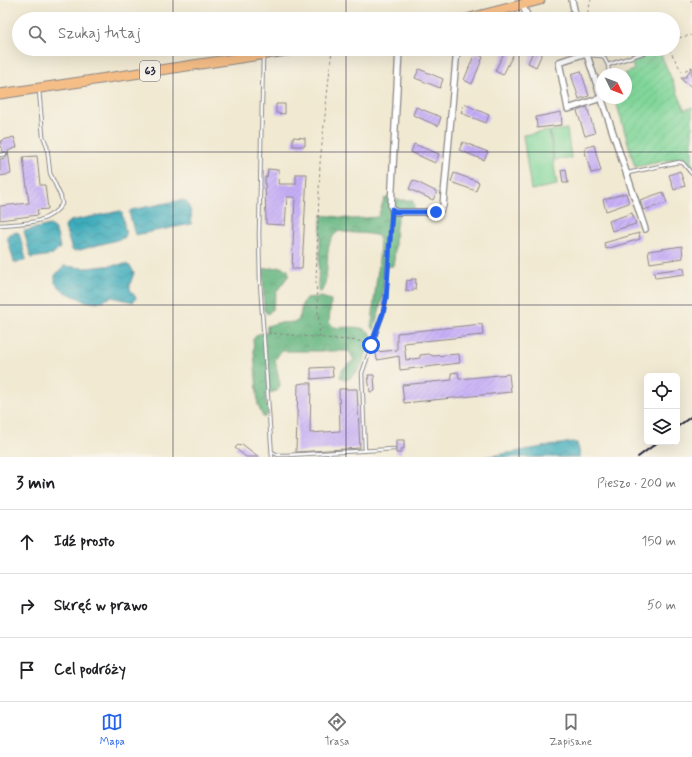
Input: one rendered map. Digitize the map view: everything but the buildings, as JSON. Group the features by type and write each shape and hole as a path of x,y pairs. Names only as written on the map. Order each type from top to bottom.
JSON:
{"main road":[{"path":"494,12 540,0"},
{"name":"63","path":"0,94 256,56"}],"street":[{"path":"572,0 574,12"},
{"path":"522,5 526,12"},
{"path":"399,56 392,209 396,212 436,212 443,206 456,56"},
{"path":"577,56 559,62 568,109 596,100"},
{"path":"587,56 596,84"},
{"path":"603,104 645,229"}],"lane":[{"path":"263,56 259,234 263,333 272,457"},
{"path":"603,56 608,68"},
{"path":"608,65 634,56"},
{"path":"0,225 39,221 51,216 62,204 61,197 50,173 47,146 43,136 38,88"},
{"path":"0,155 5,154"},
{"path":"627,173 679,162 683,163 692,174"},
{"path":"365,451 362,373 383,313 386,299 392,209"},
{"path":"272,452 278,455 287,455 394,449"}],"path":[{"path":"588,12 591,0"},
{"path":"680,38 692,35"},
{"path":"320,338 316,283 320,163 331,56"},
{"path":"673,56 682,72 692,67"},
{"path":"263,333 359,341 371,345"}],"green space":[{"path":"642,56 662,56 685,110 692,107 692,169 684,157 635,167 617,104 632,104 632,71 634,70 631,60"},
{"path":"567,129 571,158 554,160 550,131"},
{"path":"549,131 557,185 531,190 523,135"},
{"path":"390,197 396,200 412,200 415,206 412,210 402,210 397,221 393,266 384,267 383,296 374,330 371,327 379,258 379,236 339,231 333,236 328,250 326,276 321,292 318,291 318,284 321,220 322,215 353,219 378,217 384,199"},
{"path":"281,267 288,270 289,275 277,291 272,310 268,314 264,311 263,269"},
{"path":"321,297 331,300 329,322 333,327 354,327 364,329 372,335 363,362 356,373 345,380 340,377 342,370 354,360 349,351 281,351 275,360 280,385 277,391 265,394 268,412 266,417 263,417 258,405 253,339 258,334 267,333 267,326 277,323 297,322 300,316 302,304 306,298"}],"water":[{"path":"182,200 186,201 190,209 192,218 191,224 135,235 129,212 131,210"},
{"path":"120,211 122,213 126,235 124,238 76,251 72,250 65,228 66,224 70,221"},
{"path":"50,225 55,229 60,248 53,255 31,258 24,231"},
{"path":"19,233 26,259 17,263 14,262 7,237 9,234"},
{"path":"126,264 131,267 134,273 130,284 130,289 136,298 133,302 112,297 97,303 85,301 65,292 55,283 55,275 64,266 85,268"},
{"path":"572,442 577,443 581,457 485,457"}],"railway":[{"path":"680,425 692,416"},
{"path":"638,457 654,445"}],"route":[{"path":"371,345 383,313 386,299 386,267 392,209 396,212 436,212"}]}
